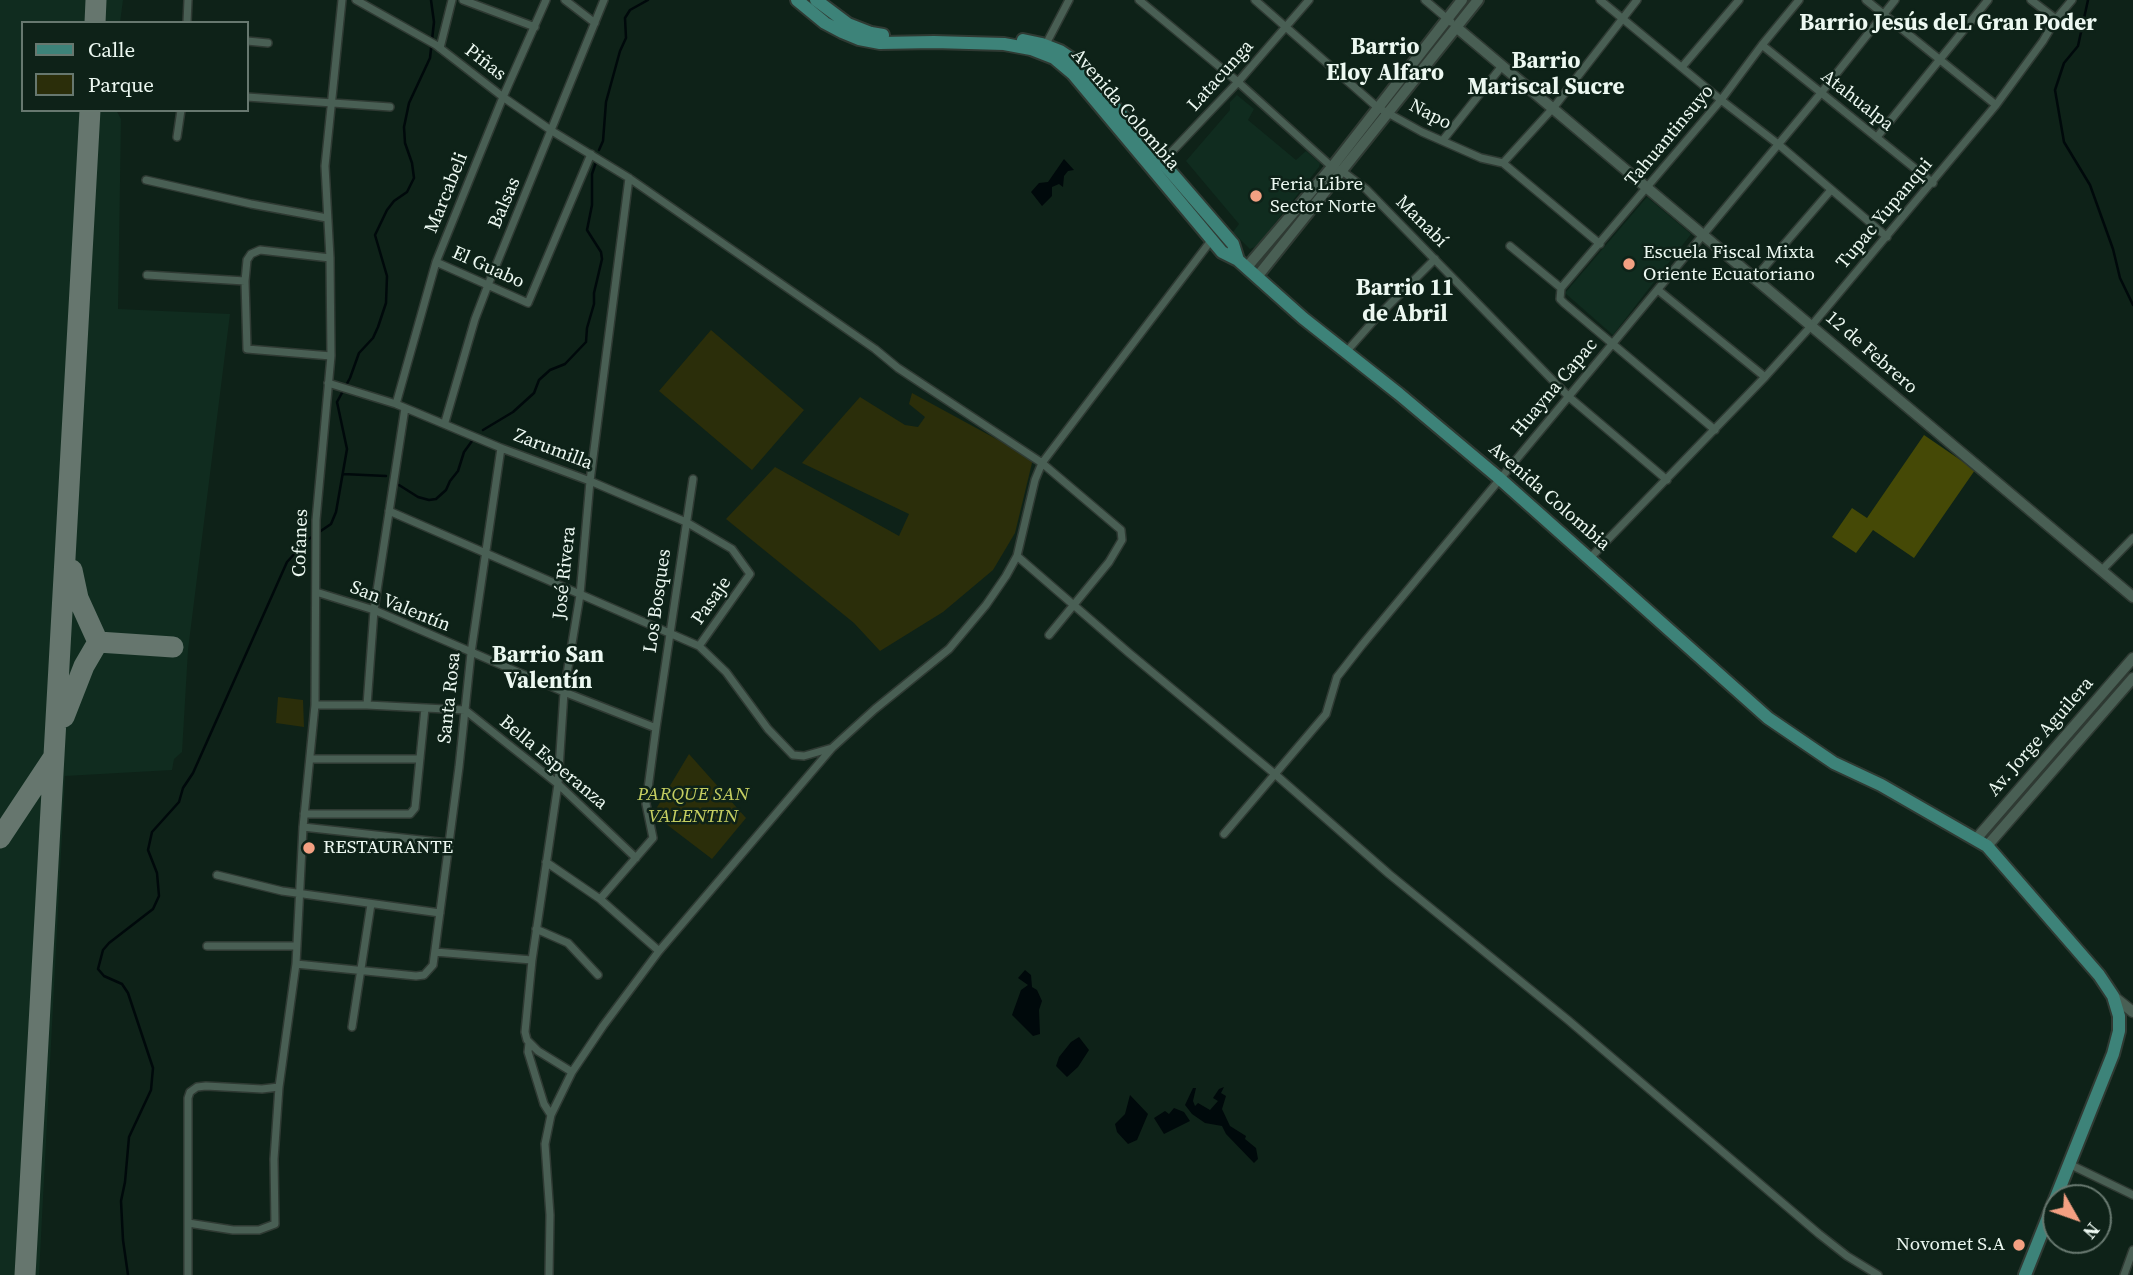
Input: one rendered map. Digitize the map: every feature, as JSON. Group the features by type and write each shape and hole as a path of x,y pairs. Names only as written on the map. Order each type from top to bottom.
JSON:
{"main road":[{"name":"Avenida Colombia","path":"797,0 825,23 859,39 880,43 934,41 1043,49"},
{"name":"Avenida Colombia","path":"816,0 848,24 871,33 896,37 1005,37 1043,49 1073,74 1157,166 1216,235 1222,252 1242,263 1499,478 1768,718 1835,763 1982,842 2099,975 2113,996"},
{"path":"1257,277 1337,169 1377,107 1462,0"},
{"path":"1242,263 1337,169 1389,111 1478,0"},
{"path":"2025,1275 2113,1054 2119,1031 2119,1016 2113,996"}],"street":[{"path":"187,21 188,0"},
{"name":"Cofanes","path":"188,1223 233,1230 259,1230 275,1224 274,1159 279,1087 296,964 303,827 315,705 316,520 331,356 325,166 342,0"},
{"name":"Piñas","path":"356,0 440,48 552,131 629,178 875,349 898,368 1042,463 1121,530 1122,540 1113,555 1073,606"},
{"path":"440,48 452,0"},
{"path":"463,0 535,27"},
{"name":"Marcabeli","path":"396,404 436,262 546,0"},
{"path":"565,0 595,23"},
{"name":"Balsas","path":"445,422 475,319 604,0"},
{"path":"1043,49 1069,0"},
{"name":"Manabí","path":"1139,0 1337,169 1375,198 1569,397 1667,480"},
{"name":"Napo","path":"1255,0 1377,107 1389,111 1422,132 1482,158 1503,163 1600,244"},
{"name":"Latacunga","path":"1157,166 1238,82 1309,0"},
{"name":"12 de Febrero","path":"1425,0 2133,597"},
{"path":"1600,0 1778,144 1887,237"},
{"path":"1503,163 1554,107 1637,0"},
{"path":"1682,67 1739,0"},
{"name":"Tahuantinsuyo","path":"1561,288 1721,100 1799,0"},
{"path":"1866,0 1996,105"},
{"name":"Huayna Capac","path":"1224,834 1326,714 1337,677 1895,0"},
{"path":"1877,137 1988,0"},
{"path":"2031,0 2056,19"},
{"name":"Tupac Yupanqui","path":"1590,558 1715,430 1812,325 1996,105 2056,19 2073,0"},
{"path":"248,41 268,43"},
{"name":"Atahualpa","path":"1762,45 1933,183"},
{"path":"1443,140 1502,66"},
{"path":"248,97 390,107"},
{"path":"177,137 181,112"},
{"name":"El Guabo","path":"436,262 528,303 591,154"},
{"name":"José Rivera","path":"551,1115 544,1104 524,1032 531,960 558,784 564,692 580,595 590,481 629,178"},
{"path":"146,180 327,218"},
{"path":"1756,277 1831,190"},
{"path":"550,1275 550,1215 545,1144 551,1115 572,1072 659,951 832,748 949,649 986,605 1017,556 1035,480 1042,463 1216,235"},
{"path":"1510,246 1561,288 1559,294 1564,303 1715,430"},
{"path":"330,258 260,250 251,254 247,260 245,281 247,349 331,356"},
{"path":"1346,352 1435,258"},
{"path":"147,275 245,281"},
{"path":"1658,290 1765,377"},
{"name":"Zarumilla","path":"328,383 445,422 501,448 590,481 686,522 732,549 750,574"},
{"path":"367,705 373,610 405,408"},
{"name":"Santa Rosa","path":"435,952 471,653 501,448"},
{"name":"Los Bosques","path":"656,728 693,479"},
{"path":"389,511 699,646 726,672 768,729 793,755 804,756 832,748"},
{"path":"2101,571 2133,538"},
{"path":"1017,556 1389,874 1568,1020 1819,1234 1878,1275"},
{"name":"Pasaje","path":"699,646 750,574"},
{"name":"San Valentín","path":"316,592 373,610 564,692 656,728"},
{"path":"1049,635 1073,606"},
{"name":"Av. Jorge Aguilera","path":"1982,842 2133,659"},
{"name":"Av. Jorge Aguilera","path":"1982,842 2133,678"},
{"path":"315,705 465,710"},
{"path":"304,814 410,814 415,808 425,708"},
{"name":"Bella Esperanza","path":"465,710 558,784 636,858"},
{"path":"600,899 653,838 646,804 656,728"},
{"path":"311,759 419,760"},
{"path":"303,827 448,844"},
{"path":"546,862 600,899 659,951"},
{"path":"217,875 300,894 440,913"},
{"path":"352,1027 371,904"},
{"path":"536,929 568,943 598,975"},
{"path":"207,946 297,946"},
{"path":"296,964 424,975 433,965 435,952 531,960"},
{"path":"2113,996 2133,1012"},
{"path":"529,1043 544,1056 572,1072"},
{"path":"188,1275 190,1092 197,1087 206,1086 279,1087"},
{"path":"2069,1164 2133,1195"},
{"path":"2124,1275 2133,1250"}],"shaded area":[{"path":"0,0 123,0 120,21 21,21 21,112 117,112 121,119 118,309 230,314 188,650 182,752 174,759 172,770 65,776 39,1275 0,1275"},
{"name":"Feria Libre Sector Norte","path":"1237,95 1254,109 1248,120 1296,160 1306,151 1320,163 1257,246 1250,249 1233,232 1239,224 1186,161 1230,110 1230,102"},
{"path":"1064,159 1074,170 1068,171 1064,176 1063,187 1059,184 1052,187 1052,196 1042,206 1031,192 1039,183 1048,182"},
{"name":"Escuela Fiscal Mixta Oriente Ecuatoriano","path":"1647,197 1691,234 1613,335 1565,293"},
{"path":"1924,435 1975,470 1914,558 1873,530 1856,553 1832,537 1852,508 1867,518"},
{"path":"1025,970 1031,975 1032,987 1037,990 1042,1001 1039,1010 1040,1034 1033,1036 1012,1015 1021,990 1028,985 1018,978"},
{"path":"1079,1037 1089,1050 1078,1067 1067,1077 1056,1066 1059,1057 1071,1042"},
{"path":"1224,1087 1221,1093 1226,1096 1222,1109 1230,1126 1246,1136 1245,1139 1256,1148 1258,1159 1254,1163 1226,1134 1222,1126 1205,1123 1185,1105 1193,1088 1196,1088 1193,1101 1195,1106 1198,1103 1210,1110 1218,1101 1213,1098 1219,1089"},
{"path":"1130,1095 1148,1114 1137,1140 1128,1144 1117,1132 1115,1124 1125,1114"},
{"path":"1174,1108 1184,1112 1190,1121 1164,1134 1154,1118 1165,1111 1169,1114"}],"green space":[{"path":"711,330 804,410 752,470 659,391"},
{"path":"912,393 1033,459 1015,533 993,570 943,612 880,651 854,623 726,519 775,467 899,536 909,514 802,463 860,397 905,425 918,427 925,417 909,404"},
{"path":"278,697 303,700 304,727 276,723"},
{"name":"PARQUE SAN VALENTIN","path":"689,754 746,818 712,859 653,814"}],"waterway":[{"path":"128,1275 121,1201 129,1137 151,1090 153,1068 128,993 122,984 104,976 98,969 103,950 109,943 153,909 159,896 157,873 148,850 152,832 179,802 287,562 306,541 331,524 336,512 347,449 337,402 359,353 373,338 386,303 387,276 375,235 387,210 407,192 414,178 404,127 409,103 430,58 434,22 431,0"},
{"path":"599,150 603,141 606,102 626,38 625,18 630,10 648,0"},
{"path":"2088,0 2078,46 2064,63 2055,90 2064,142 2090,185 2113,249 2120,278 2133,305"},
{"path":"483,430 513,412 534,393 539,380 550,370 565,364 586,342 602,259 601,252 587,230 592,205 592,174 596,162"},
{"path":"399,485 418,497 436,499 446,490 458,471 464,452 472,441"},
{"path":"343,474 386,476"}],"taxiway":[{"path":"95,21 96,0"},
{"path":"25,1275 90,112"},
{"path":"64,717 84,666 98,642 78,598 72,570"},
{"path":"98,642 173,647"},
{"path":"0,838 53,758"}],"place":[{"name":"Feria Libre Sector Norte","path":"1256,196"},
{"name":"Escuela Fiscal Mixta Oriente Ecuatoriano","path":"1629,264"},
{"name":"RESTAURANTE","path":"309,848"},
{"name":"Novomet S.A","path":"2019,1245"}],"district":[{"name":"Barrio Jesús deL Gran Poder","path":"1948,24"},
{"name":"Barrio Eloy Alfaro","path":"1385,61"},
{"name":"Barrio Mariscal Sucre","path":"1546,75"},
{"name":"Barrio 11 de Abril","path":"1405,302"},
{"name":"Barrio San Valentín","path":"548,669"}]}
